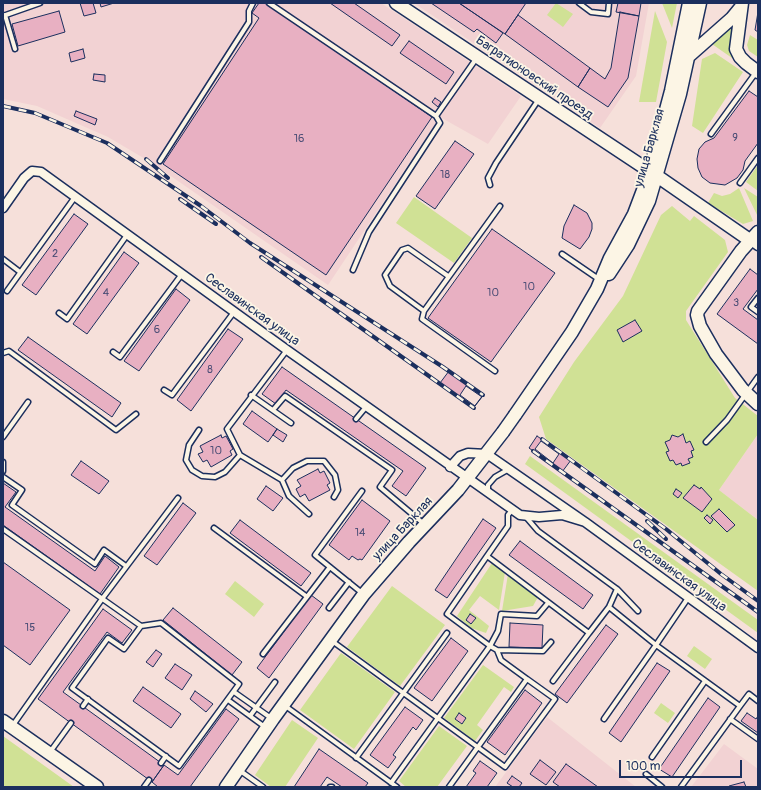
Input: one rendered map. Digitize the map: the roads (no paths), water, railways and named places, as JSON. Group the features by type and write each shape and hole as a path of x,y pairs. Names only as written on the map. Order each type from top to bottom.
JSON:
{"main road":[{"name":"Багратионовский проезд","path":"396,3 756,240"},
{"name":"улица Барклая","path":"653,173 689,3"},
{"name":"улица Барклая","path":"226,787 283,705 364,594 468,479 555,359 599,285 610,258 634,214 653,173 689,56 700,3"},
{"path":"689,56 732,18 742,5"},
{"path":"742,5 736,49 740,57 757,72"},
{"path":"756,240 741,251 698,311 697,315 698,323 716,354 746,393 758,404"},
{"path":"7,724 97,787"}],"street":[{"name":"Сеславинская улица","path":"3,208 24,178 32,171 41,172 234,312 512,510 526,516 562,515 585,522"},
{"path":"450,467 460,456 468,453 487,454"},
{"name":"Сеславинская улица","path":"487,454 585,522 758,648"}],"lane":[{"path":"15,49 4,15 40,3"},
{"path":"160,161 249,22 249,11 253,3"},
{"path":"269,3 436,116 440,123 369,232 353,270"},
{"path":"579,3 591,12 608,14 609,3"},
{"path":"436,116 478,57"},
{"path":"711,134 757,72"},
{"path":"490,185 488,178 496,163 540,98"},
{"path":"740,183 758,158"},
{"path":"7,291 75,196"},
{"path":"495,371 422,319 424,311 448,276 500,206"},
{"path":"59,313 67,319 128,234"},
{"path":"424,311 390,286 385,275 402,250 408,248 448,276"},
{"path":"562,254 599,285"},
{"path":"4,261 20,272"},
{"path":"113,352 120,357 182,274"},
{"path":"758,298 751,307 758,312"},
{"path":"164,390 172,395 234,312"},
{"path":"3,353 10,350 116,430 136,414"},
{"path":"287,350 227,429 240,455 282,480 289,496 308,514"},
{"path":"706,442 728,420 758,377"},
{"path":"252,395 291,423"},
{"path":"273,410 285,396 392,470 380,487 425,525"},
{"path":"3,437 28,402"},
{"path":"356,420 366,406"},
{"path":"199,430 190,445 186,460 192,470 202,476 215,477 225,472 240,455"},
{"path":"344,437 347,432"},
{"path":"282,480 293,468 308,461 324,461 335,474 338,490 334,497"},
{"path":"3,462 3,471"},
{"path":"489,493 488,485 495,477 509,469"},
{"path":"3,477 22,490 12,505 94,564 104,550 126,566"},
{"path":"362,491 315,555 364,594"},
{"path":"7,724 178,498"},
{"path":"512,510 508,515 508,526 447,614 490,646 498,650 542,651 551,642"},
{"path":"526,516 538,531 617,589 638,611"},
{"path":"214,528 306,596"},
{"path":"3,529 141,626 161,623 239,684 179,766 72,688 108,638 124,649 141,626"},
{"path":"487,556 589,633"},
{"path":"263,654 306,596 330,567"},
{"path":"329,608 349,582"},
{"path":"553,681 609,607 617,589"},
{"path":"604,719 688,598"},
{"path":"391,782 490,646 498,631 501,614 537,616 548,602"},
{"path":"609,607 656,645 740,706"},
{"path":"356,758 448,633"},
{"path":"331,640 505,767 555,699 501,660 498,650"},
{"path":"449,787 527,679"},
{"path":"652,757 705,681"},
{"path":"250,716 275,682"},
{"path":"234,692 256,708 270,724"},
{"path":"681,787 749,694 758,701"},
{"path":"83,706 88,700"},
{"path":"228,700 250,716 270,724"},
{"path":"283,705 397,787"},
{"path":"730,719 758,739"},
{"path":"49,754 71,723"},
{"path":"161,763 166,756"},
{"path":"238,770 263,787"},
{"path":"646,774 662,787"},
{"path":"144,787 148,780"}],"railway":[{"path":"3,106 35,113 107,143 201,206 250,243 443,367 483,395"},
{"path":"146,159 168,178"},
{"path":"180,199 216,224"},
{"path":"261,257 474,408"},
{"path":"542,439 666,529 721,574 758,601"},
{"path":"533,451 758,612"},
{"path":"647,521 666,539"}]}
